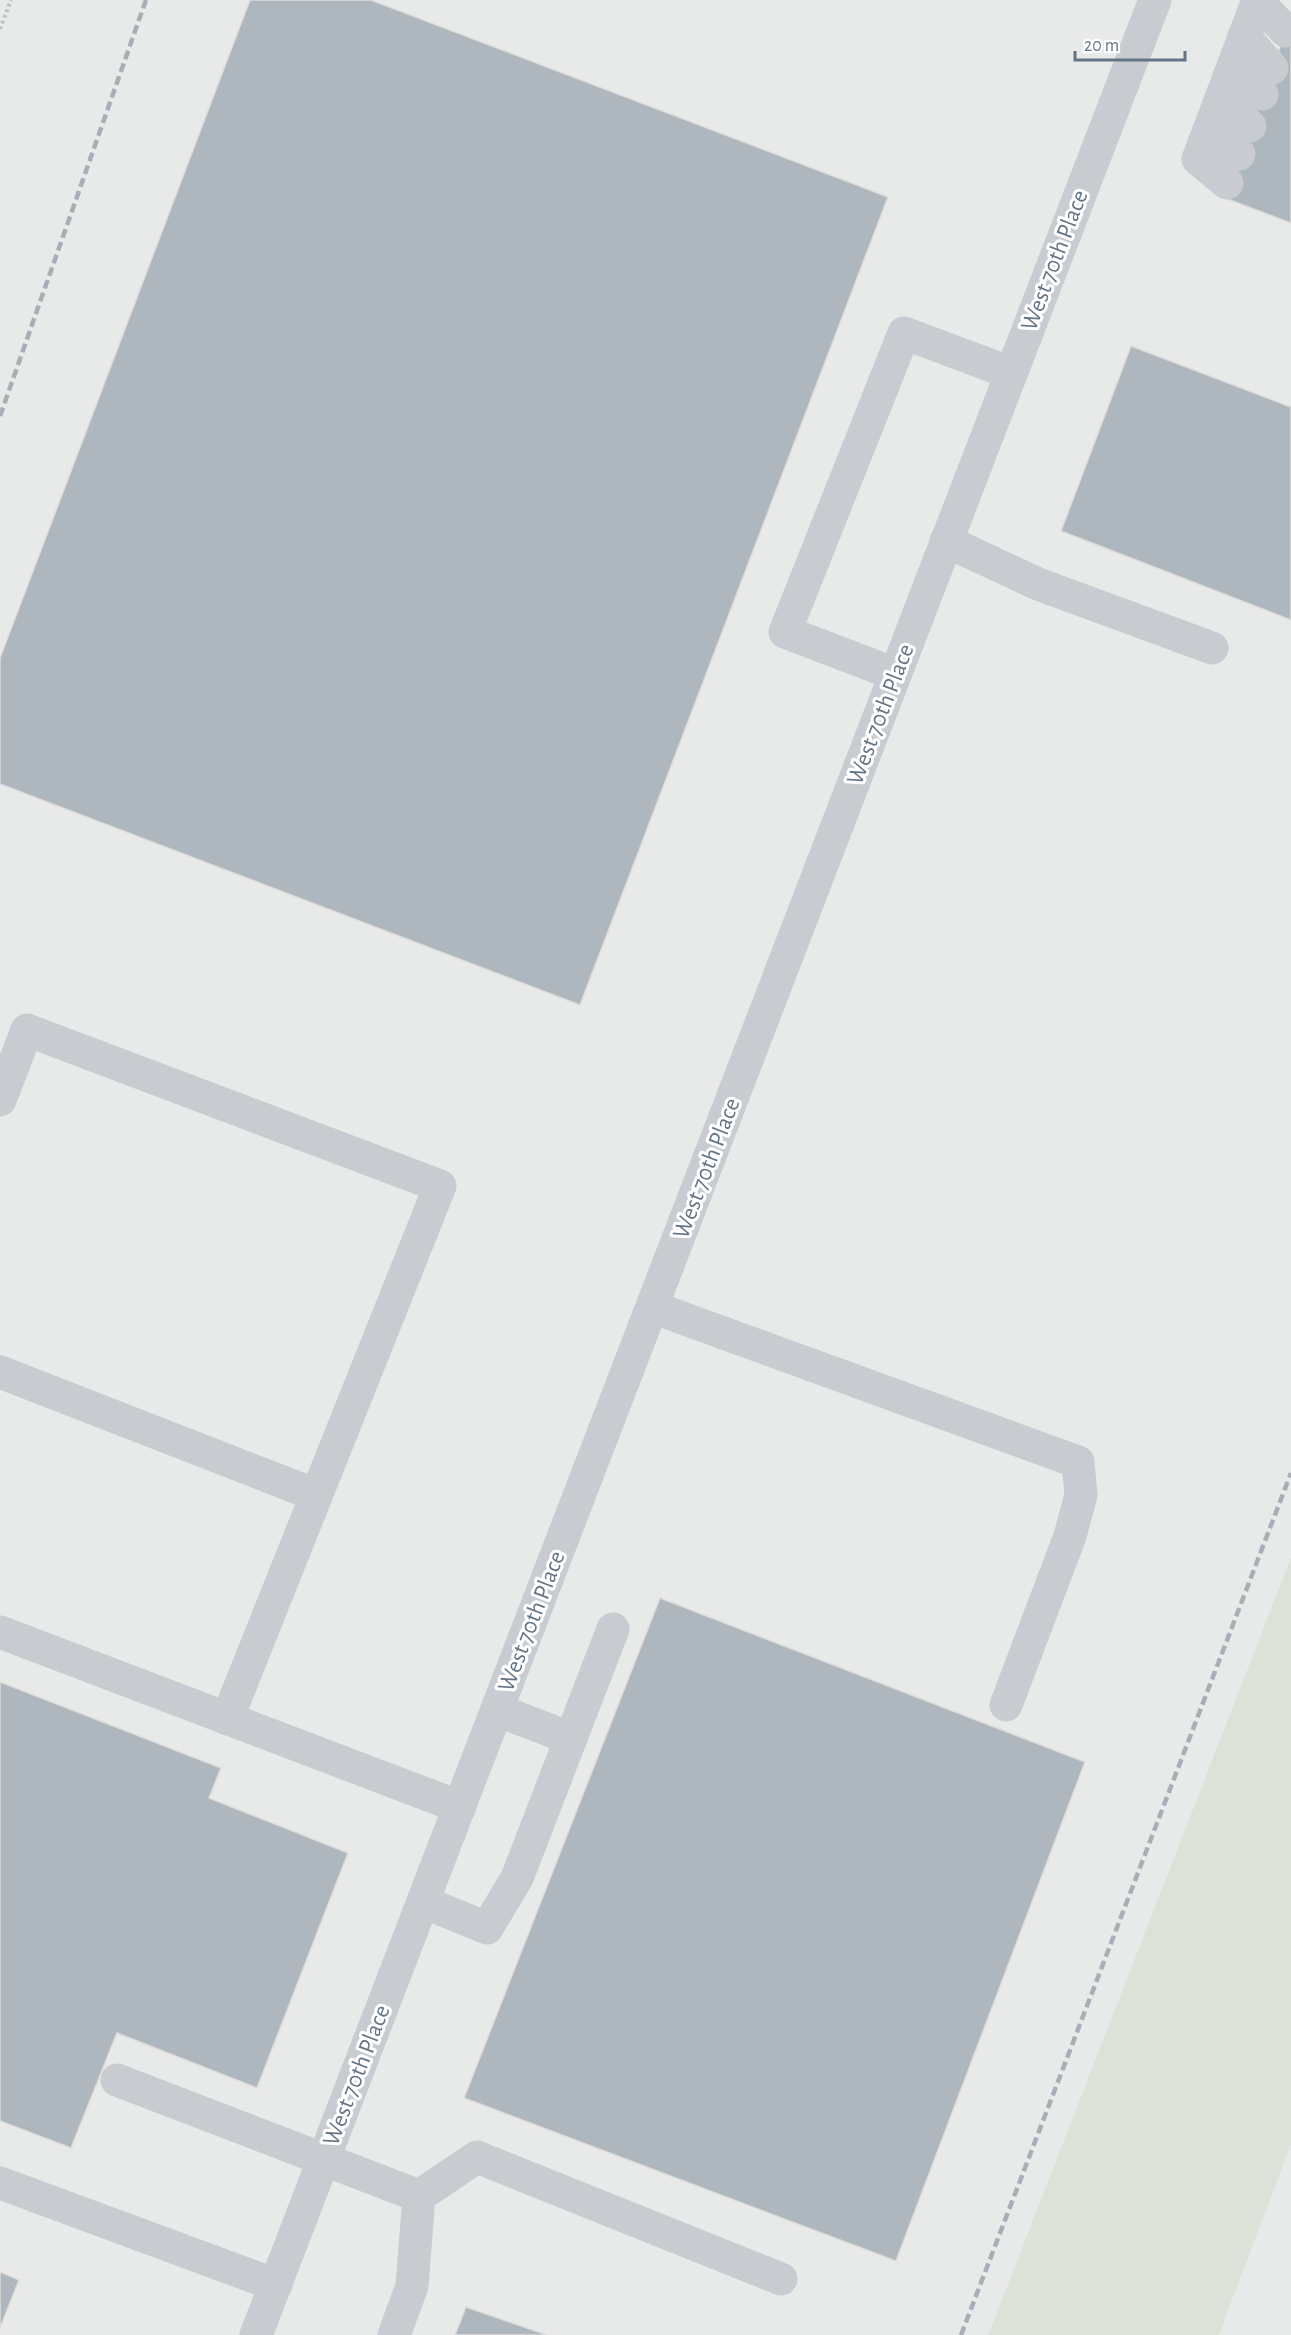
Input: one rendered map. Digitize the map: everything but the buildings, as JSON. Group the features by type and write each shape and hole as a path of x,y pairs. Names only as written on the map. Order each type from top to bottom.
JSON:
{"street":[{"name":"West 70th Place","path":"256,2335 1155,0"},
{"path":"1221,99 1239,154 1198,159 1258,0 1286,31"},
{"path":"1239,50 1267,81"},
{"path":"895,674 785,632 904,333 1011,373"},
{"path":"946,542 1038,584 1212,648"},
{"path":"0,1100 27,1030 440,1186 227,1719"},
{"path":"652,1307 1078,1462 1081,1495 1070,1536 1006,1705"},
{"path":"0,1372 316,1495"},
{"path":"423,1902 487,1928 517,1878 613,1629"},
{"path":"0,1632 460,1807"},
{"path":"497,1710 570,1738"},
{"path":"117,2080 419,2196"},
{"path":"419,2196 477,2157 781,2279"},
{"path":"0,2183 276,2285"},
{"path":"394,2335 412,2286 419,2196"}],"path":[{"path":"0,29 11,0"}],"shaded area":[{"path":"0,0 1291,0 1291,1557 988,2335 0,2335"},
{"path":"1291,1557 1291,2145 1219,2335 988,2335"},
{"path":"1291,2145 1291,2335 1219,2335"}],"railway":[{"path":"0,416 146,0"},
{"path":"961,2335 1291,1473"}]}
